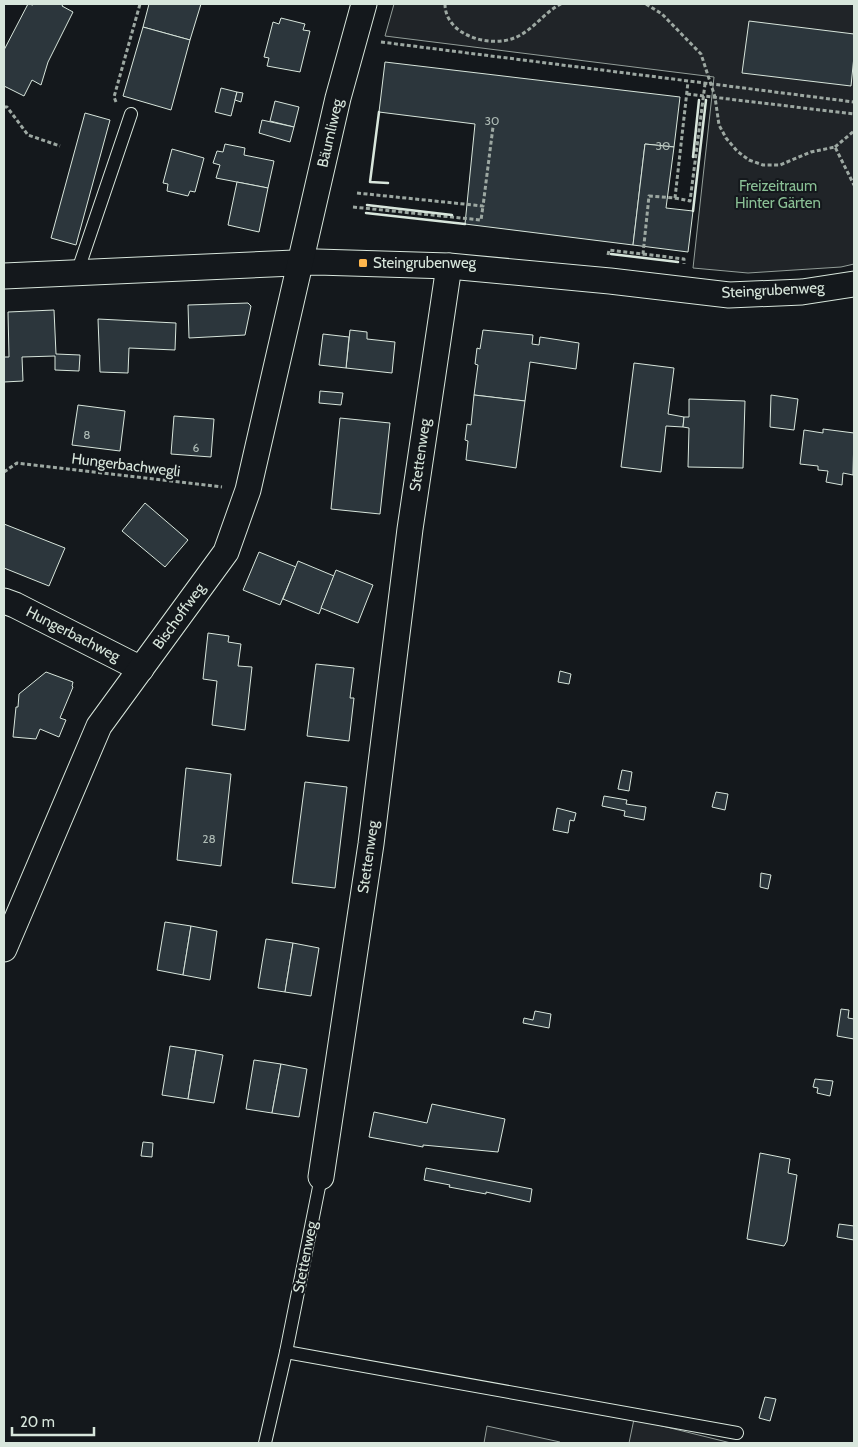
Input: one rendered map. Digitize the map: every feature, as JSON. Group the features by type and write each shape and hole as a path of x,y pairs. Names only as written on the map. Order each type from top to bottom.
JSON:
{"street":[{"name":"Bäumliweg","path":"301,262 338,98 364,4"},
{"name":"Steingrubenweg","path":"4,276 301,262 449,266 729,295 802,292 854,284"},
{"name":"Bischoffweg","path":"4,949 99,726 226,552 248,490 301,262"},
{"name":"Stettenweg","path":"321,1177 370,844 410,529 449,266"},
{"name":"Hungerbachweg","path":"4,601 141,669"}],"lane":[{"path":"77,274 130,114"},
{"name":"Stettenweg","path":"265,1443 286,1352 321,1177"},
{"path":"286,1352 737,1434"}],"path":[{"path":"130,114 118,109 114,98 140,4"},
{"path":"445,4 448,20 457,30 471,37 496,42 514,38 561,4"},
{"path":"646,4 662,14 701,54 715,97 720,125 726,138 737,151 749,160 763,165 780,165 811,152 835,147 854,131"},
{"path":"355,37 407,46 854,102"},
{"path":"675,198 688,82"},
{"path":"643,254 649,196 690,201 705,84"},
{"path":"687,94 854,114"},
{"path":"4,107 7,108 28,135 60,146"},
{"path":"353,207 481,220 493,127"},
{"path":"835,147 854,185"},
{"path":"357,193 483,206"},
{"path":"605,281 609,250 684,259"},
{"name":"Hungerbachwegli","path":"4,472 17,463 248,490"}],"green space":[{"name":"Freizeitraum Hinter Gärten","path":"394,4 854,4 854,264 841,267 748,273 693,268 714,77 385,36"},
{"path":"634,1419 731,1443 629,1443"},
{"path":"487,1426 560,1442 484,1443"}],"building":[{"path":"28,4 63,4 62,6 73,12 48,62 41,85 32,80 24,96 4,86 4,50"},
{"path":"149,4 201,4 190,40 143,27"},
{"path":"281,18 305,24 303,30 310,31 300,72 267,66 269,58 264,57 273,22 279,24"},
{"path":"749,21 854,34 851,86 742,73"},
{"path":"143,27 190,40 171,110 123,96"},
{"path":"385,62 680,97 674,147 645,144 633,245 465,224 475,124 379,112"},
{"path":"221,88 237,92 231,116 215,112"},
{"path":"237,92 243,93 241,102 235,100"},
{"path":"275,101 299,107 294,127 270,121"},
{"path":"85,113 110,120 76,245 51,238"},
{"path":"262,120 294,127 290,142 259,133"},
{"path":"225,144 245,148 244,155 274,161 268,188 216,178 220,165 213,163 217,151 223,152"},
{"path":"645,144 674,147 666,208 693,211 688,252 633,245"},
{"path":"172,149 204,158 195,192 190,191 188,196 167,191 168,184 163,183"},
{"path":"237,182 268,188 259,232 228,225"},
{"path":"248,303 251,306 245,335 189,338 188,305"},
{"path":"54,310 56,354 80,355 79,371 55,370 55,356 22,357 23,381 4,382 4,357 9,357 8,312"},
{"path":"98,319 176,323 175,350 129,348 128,373 100,372"},
{"path":"350,330 367,332 367,339 395,342 392,373 346,368"},
{"path":"483,330 533,335 532,344 539,345 540,337 579,343 576,369 530,362 525,401 474,395 478,365 475,364 477,348 480,349"},
{"path":"323,334 349,337 346,368 319,365"},
{"path":"634,363 674,368 668,414 684,417 683,427 666,426 661,472 621,467"},
{"path":"320,391 343,393 341,405 319,403"},
{"path":"474,395 525,401 516,468 466,460 468,441 465,440 467,424 471,425"},
{"path":"771,395 798,399 794,430 770,427"},
{"path":"689,399 745,401 743,468 688,467 689,428 683,427 684,417 689,417"},
{"path":"78,405 125,411 120,451 72,445"},
{"path":"174,416 214,419 211,457 171,454"},
{"path":"340,418 390,423 380,514 331,509"},
{"path":"823,429 854,433 853,475 843,473 842,485 826,482 828,471 818,470 818,466 800,464 804,430 823,433"},
{"path":"145,503 188,540 165,567 122,531"},
{"path":"4,524 65,548 49,586 4,568"},
{"path":"259,552 296,567 280,605 243,590"},
{"path":"298,561 334,576 319,614 283,599"},
{"path":"336,570 373,585 358,623 321,608"},
{"path":"208,633 229,636 228,642 241,644 238,666 252,667 245,730 212,725 217,681 203,679"},
{"path":"316,664 354,668 350,698 354,698 349,741 307,736"},
{"path":"560,671 571,674 569,684 558,682"},
{"path":"46,672 73,682 73,687 60,718 66,720 59,737 40,729 36,739 13,737 19,694"},
{"path":"186,768 231,774 221,866 177,860"},
{"path":"622,770 632,772 629,791 618,789"},
{"path":"305,782 347,787 335,888 292,883"},
{"path":"716,792 728,794 725,810 712,807"},
{"path":"604,796 627,800 626,804 646,807 644,820 624,816 625,811 602,806"},
{"path":"557,808 576,813 574,821 570,820 568,833 553,830"},
{"path":"761,873 771,875 768,889 760,887"},
{"path":"165,922 191,926 183,975 157,970"},
{"path":"191,926 217,931 210,980 183,975"},
{"path":"266,939 293,943 285,992 258,988"},
{"path":"293,943 319,948 311,996 285,992"},
{"path":"841,1009 849,1010 848,1018 854,1019 854,1039 837,1036"},
{"path":"535,1011 551,1014 549,1028 523,1023 524,1018 533,1020"},
{"path":"170,1046 196,1050 188,1099 162,1095"},
{"path":"196,1050 223,1055 214,1103 188,1099"},
{"path":"254,1060 281,1064 272,1113 246,1109"},
{"path":"281,1064 307,1069 299,1117 272,1113"},
{"path":"815,1079 833,1081 830,1096 817,1093 818,1088 813,1087"},
{"path":"432,1104 505,1119 498,1152 423,1145 423,1147 369,1137 374,1112 427,1123"},
{"path":"143,1142 153,1143 152,1157 141,1156"},
{"path":"760,1153 790,1159 788,1173 797,1175 787,1241 784,1246 747,1239"},
{"path":"426,1168 532,1189 530,1202 486,1192 486,1194 449,1187 450,1185 424,1180"},
{"path":"839,1224 854,1226 854,1240 837,1237"},
{"path":"765,1397 776,1399 770,1421 759,1418"}],"wall":[{"path":"693,157 699,100"},
{"path":"693,211 706,100"},
{"path":"379,112 370,182 388,183"},
{"path":"367,205 452,215"},
{"path":"366,213 465,224"},
{"path":"611,254 678,262"}],"place":[{"name":"Steingrubenweg","path":"363,263"}]}
